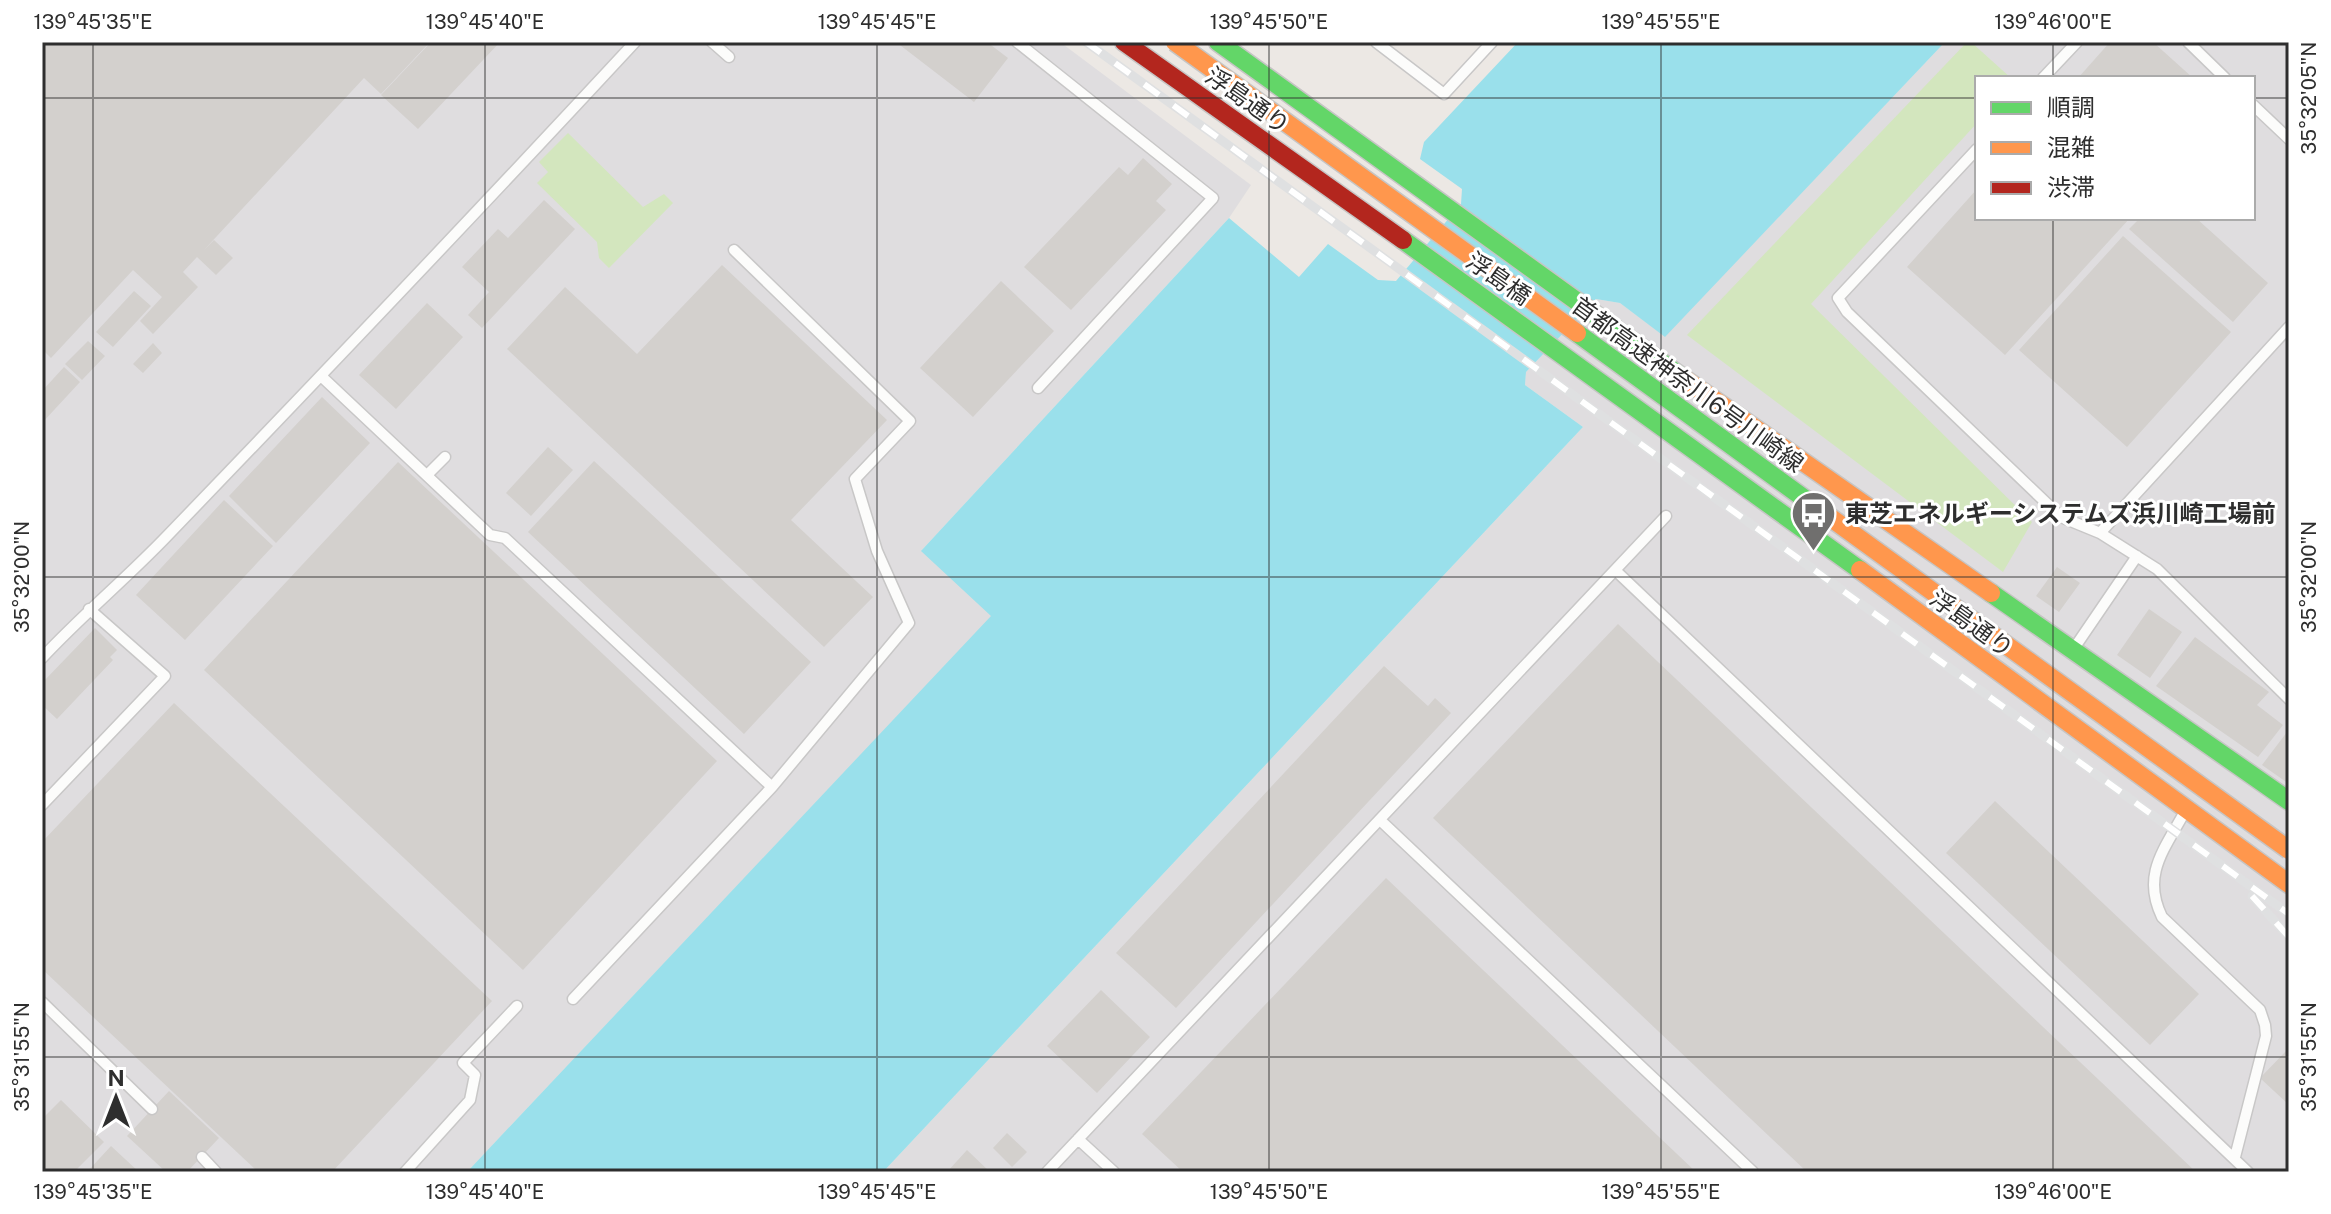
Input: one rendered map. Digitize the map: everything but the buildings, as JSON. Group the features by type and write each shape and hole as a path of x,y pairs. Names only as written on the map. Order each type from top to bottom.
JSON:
{"highway":[{"name":"首都高速神奈川6号川崎線","path":"1175,42 2289,850"},
{"name":"首都高速神奈川6号川崎線","path":"1204,42 2289,830"},
{"name":"浮島通り","path":"1218,42 1382,159"},
{"name":"浮島通り","path":"1129,44 1344,197"},
{"name":"浮島橋","path":"1382,159 1659,361"},
{"name":"浮島橋","path":"1344,197 1626,399"},
{"name":"浮島通り","path":"1659,361 2289,801"},
{"name":"浮島通り","path":"1626,399 2289,884"}],"lane":[{"path":"42,658 89,609 140,565 635,42"},
{"path":"712,42 729,57"},
{"path":"1017,42 1213,198 1038,388"},
{"path":"1376,42 1444,94 1492,42"},
{"path":"2045,76 2077,42"},
{"path":"2188,42 2223,76"},
{"path":"2255,107 2289,139"},
{"path":"1975,151 1838,298 1847,312 2061,517 2100,533 2157,569 2289,699"},
{"path":"573,999 772,787 909,623 877,551 855,479 910,421 734,250"},
{"path":"2100,533 2289,327"},
{"path":"321,376 490,535 505,538 772,787"},
{"path":"427,475 445,457"},
{"path":"1047,1172 1666,516"},
{"path":"2038,701 2137,556"},
{"path":"1615,570 2248,1172"},
{"path":"42,805 165,676 89,609"},
{"path":"2186,810 2158,861 2154,900 2162,917 2260,1010 2265,1025 2266,1036 2235,1157"},
{"path":"1380,820 1753,1172"},
{"path":"42,1002 152,1109"},
{"path":"405,1172 470,1100 475,1075 463,1063 517,1006"},
{"path":"1078,1139 1114,1172"},
{"path":"202,1157 216,1172"}],"shaded area":[{"path":"42,42 1060,42 1251,185 1229,218 922,550 992,616 467,1172 42,1172"},
{"path":"1945,42 2289,42 2289,1172 883,1172 1583,427 1525,385 1526,372 1596,299 1620,303 1665,336"}],"green space":[{"path":"1967,42 1971,42 2009,76 1975,76 1975,125 1811,304 2032,522 2003,572 1687,335"},
{"path":"568,133 643,207 664,194 673,203 609,268 599,258 597,242 537,183 548,172 539,162"}],"water":[{"path":"1518,42 1945,42 1665,337 1620,303 1596,299 1526,372 1525,385 1583,427 883,1172 467,1172 991,616 921,551 1229,218 1299,277 1328,244 1378,280 1396,281 1461,204 1462,189 1420,159 1424,142"}],"railway":[{"path":"1086,42 2289,914"},
{"path":"2252,896 2289,937"}],"traffic: fast":[{"path":"1218,42 1683,378"},
{"path":"1403,240 1860,570"},
{"path":"1577,333 1820,510"},
{"path":"1991,593 2289,801"}],"traffic: slow":[{"path":"1175,42 1577,333"},
{"path":"1683,378 1991,593"},
{"path":"1820,510 2289,850"},
{"path":"1860,570 2289,884"}],"traffic: jam":[{"path":"1124,42 1403,240"}],"place":[{"name":"東芝エネルギーシステムズ浜川崎工場前","path":"1814,552"}]}
